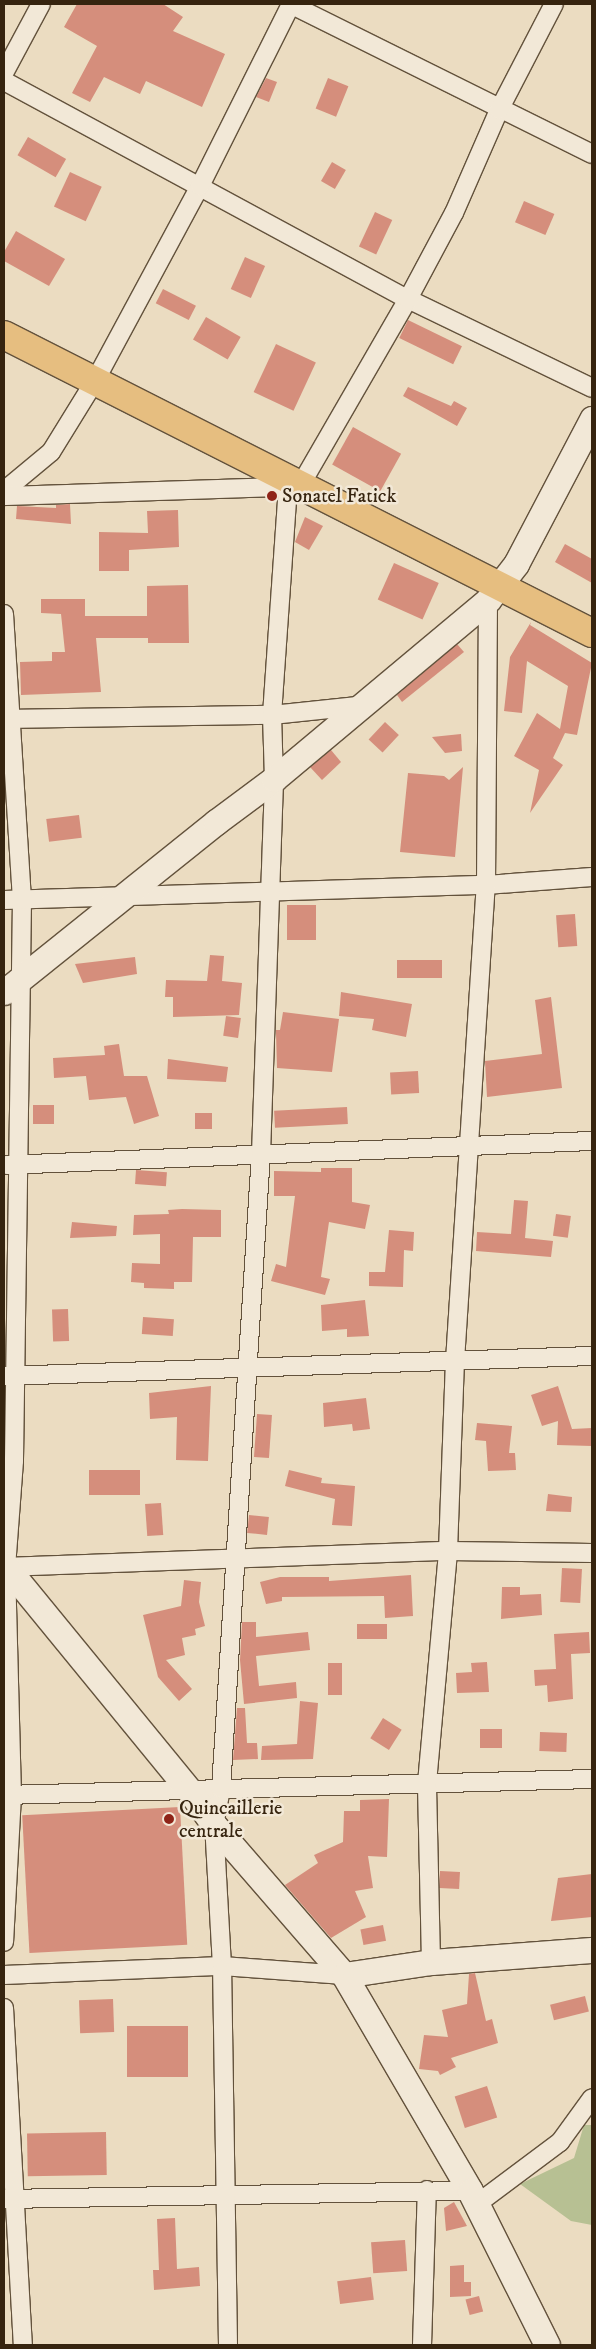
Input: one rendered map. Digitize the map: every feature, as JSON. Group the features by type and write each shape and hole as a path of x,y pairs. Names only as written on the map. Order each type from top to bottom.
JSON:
{"main road":[{"path":"4,335 96,379 495,594 592,632"}],"street":[{"path":"4,73 41,4"},
{"path":"4,491 51,452 96,379 200,186 290,4 498,110 592,154"},
{"path":"228,2345 222,1966 214,1825 221,1789 261,1154 274,779 272,715 294,486 408,299 454,213 498,110 554,4"},
{"path":"4,81 408,299 592,388"},
{"path":"12,985 274,779 358,706 495,594 539,522 592,419"},
{"path":"4,496 294,486"},
{"path":"432,1962 427,1783 448,1551 455,1361 486,885 495,594"},
{"path":"4,614 6,719 22,900 12,985 9,1376 14,1461 4,1566 8,1795 4,1942"},
{"path":"6,719 272,715 358,706"},
{"path":"4,900 486,885 592,877"},
{"path":"10,1164 592,1141"},
{"path":"9,1376 592,1356"},
{"path":"4,1566 234,1561 448,1551 592,1553"},
{"path":"4,1566 189,1790 214,1825 344,1975 473,2198 547,2345"},
{"path":"8,1795 592,1779"},
{"path":"4,1975 222,1966 344,1975 432,1962 592,1950"},
{"path":"4,2008 9,2199 23,2345"},
{"path":"9,2199 427,2190 473,2198 560,2142 592,2098"},
{"path":"422,2345 427,2190"}],"green space":[{"path":"584,2125 592,2125 592,2225 571,2221 520,2184 574,2158"}],"building":[{"path":"77,4 163,4 183,17 173,31 225,54 202,107 146,81 140,94 104,77 90,102 72,93 97,46 64,27"},
{"path":"266,78 277,82 269,102 256,97"},
{"path":"328,78 348,86 336,117 316,109"},
{"path":"28,137 66,159 56,177 18,155"},
{"path":"332,162 346,170 335,189 321,181"},
{"path":"70,172 102,187 86,221 54,206"},
{"path":"524,201 554,214 545,235 515,222"},
{"path":"375,212 392,220 376,254 359,246"},
{"path":"16,231 65,259 49,286 4,261 4,252"},
{"path":"245,257 265,266 251,298 231,289"},
{"path":"163,289 196,306 189,320 156,303"},
{"path":"206,317 241,337 228,360 193,340"},
{"path":"408,320 462,346 453,364 399,338"},
{"path":"276,344 316,363 293,411 254,392"},
{"path":"408,387 451,406 454,401 467,408 457,426 403,396"},
{"path":"353,427 401,454 380,491 332,465"},
{"path":"70,504 71,524 16,519 17,506 56,508 56,505"},
{"path":"178,510 179,547 129,550 129,571 99,571 99,532 148,533 147,511"},
{"path":"305,517 323,526 309,550 295,542"},
{"path":"565,544 592,559 592,583 555,562"},
{"path":"394,563 439,583 422,619 378,600"},
{"path":"188,585 189,643 148,643 148,638 96,638 101,692 21,695 20,662 52,661 52,652 65,652 61,614 41,613 41,599 85,599 85,616 147,616 147,586"},
{"path":"531,622 530,625 592,663 577,735 565,733 553,758 563,765 530,813 539,770 514,756 537,713 560,729 568,686 527,661 522,713 504,711 510,657"},
{"path":"457,644 464,652 402,702 397,695"},
{"path":"385,722 399,735 383,753 369,740"},
{"path":"461,734 462,751 445,753 432,737"},
{"path":"331,750 341,762 322,780 310,767"},
{"path":"463,767 455,857 400,852 408,773 444,776 449,780"},
{"path":"79,815 82,838 49,842 46,819"},
{"path":"287,905 316,905 316,940 287,940"},
{"path":"575,914 577,946 558,947 556,915"},
{"path":"210,955 224,956 222,981 242,983 239,1015 173,1017 173,997 165,997 166,980 207,981"},
{"path":"135,957 137,974 83,983 75,964"},
{"path":"397,960 442,960 442,978 397,978"},
{"path":"341,992 412,1004 406,1037 372,1030 374,1019 339,1016"},
{"path":"551,997 562,1088 487,1097 485,1061 542,1054 535,1000"},
{"path":"283,1012 339,1019 332,1072 277,1068 276,1030 280,1030"},
{"path":"226,1016 241,1018 238,1038 223,1036"},
{"path":"119,1044 124,1076 147,1076 159,1116 134,1124 126,1097 89,1100 86,1076 54,1078 53,1058 105,1055 104,1046"},
{"path":"168,1059 228,1067 226,1082 167,1079"},
{"path":"418,1071 419,1093 391,1094 390,1072"},
{"path":"33,1105 54,1105 54,1124 33,1124"},
{"path":"347,1107 348,1124 275,1128 274,1111"},
{"path":"195,1113 212,1113 212,1129 195,1129"},
{"path":"321,1168 352,1168 352,1202 370,1205 365,1229 329,1222 321,1277 330,1279 325,1295 271,1281 276,1264 286,1267 295,1196 274,1196 274,1171 321,1172"},
{"path":"136,1170 167,1172 166,1186 135,1184"},
{"path":"514,1200 528,1201 525,1238 553,1241 551,1257 476,1251 477,1232 511,1234"},
{"path":"168,1210 221,1210 221,1237 193,1237 192,1282 174,1282 174,1289 144,1288 144,1283 131,1282 132,1263 160,1264 160,1234 133,1235 134,1215 169,1214"},
{"path":"556,1214 571,1216 568,1238 553,1236"},
{"path":"72,1222 117,1226 116,1236 70,1238"},
{"path":"389,1230 414,1232 413,1251 404,1250 403,1287 369,1286 369,1272 385,1272"},
{"path":"365,1300 369,1336 347,1337 347,1329 322,1331 321,1305"},
{"path":"68,1309 69,1341 53,1342 52,1310"},
{"path":"143,1317 174,1319 173,1336 142,1334"},
{"path":"211,1386 208,1461 176,1460 177,1417 150,1419 149,1393"},
{"path":"558,1386 572,1429 592,1428 592,1446 557,1445 558,1421 542,1426 531,1395"},
{"path":"366,1398 370,1429 353,1431 352,1424 324,1427 323,1403"},
{"path":"257,1414 272,1415 269,1458 254,1457"},
{"path":"477,1423 512,1426 509,1453 515,1453 516,1470 488,1471 486,1441 475,1440"},
{"path":"89,1470 140,1470 140,1495 89,1495"},
{"path":"289,1470 322,1478 321,1483 355,1486 352,1526 332,1525 335,1499 285,1486"},
{"path":"548,1494 572,1497 571,1512 546,1511"},
{"path":"161,1503 163,1535 147,1536 145,1504"},
{"path":"249,1515 269,1517 267,1535 247,1533"},
{"path":"562,1568 582,1569 580,1603 560,1602"},
{"path":"411,1575 413,1616 385,1618 384,1596 282,1597 282,1601 266,1604 260,1582 280,1577 329,1577 329,1581"},
{"path":"184,1580 201,1582 199,1602 205,1626 195,1629 196,1635 182,1638 185,1655 166,1660 192,1689 179,1701 158,1677 143,1615 181,1606"},
{"path":"502,1587 520,1587 520,1595 541,1594 542,1615 501,1619"},
{"path":"242,1622 256,1622 256,1637 308,1632 310,1650 256,1656 259,1686 296,1682 297,1698 244,1704 240,1660"},
{"path":"357,1624 387,1624 387,1639 357,1639"},
{"path":"589,1632 590,1653 571,1654 573,1699 548,1702 547,1685 535,1686 534,1670 556,1669 554,1634"},
{"path":"487,1662 489,1692 457,1693 456,1673 472,1672 471,1663"},
{"path":"328,1663 342,1663 342,1695 328,1695"},
{"path":"300,1701 318,1703 313,1759 261,1760 262,1746 297,1744"},
{"path":"237,1708 245,1708 247,1743 257,1743 258,1759 233,1760"},
{"path":"383,1718 402,1730 389,1750 370,1738"},
{"path":"480,1729 502,1729 502,1748 480,1748"},
{"path":"540,1732 567,1733 566,1752 539,1751"},
{"path":"389,1799 387,1857 368,1856 373,1888 355,1891 366,1917 331,1938 285,1885 318,1863 314,1855 343,1842 344,1811 360,1811 360,1800"},
{"path":"180,1807 187,1945 29,1953 22,1815"},
{"path":"440,1871 460,1872 459,1889 439,1888"},
{"path":"592,1874 592,1917 551,1921 558,1878"},
{"path":"383,1925 386,1941 363,1945 360,1929"},
{"path":"475,1973 486,2021 492,2019 498,2043 451,2058 456,2067 440,2075 438,2071 419,2069 424,2035 448,2037 442,2010 467,2004 469,1974"},
{"path":"585,1996 589,2012 554,2020 550,2005"},
{"path":"113,1999 114,2032 80,2033 79,2000"},
{"path":"127,2026 188,2026 188,2077 127,2077"},
{"path":"487,2086 497,2117 465,2128 455,2097"},
{"path":"106,2132 107,2175 28,2176 27,2133"},
{"path":"454,2202 467,2226 446,2231 444,2208"},
{"path":"175,2218 177,2269 199,2267 200,2286 154,2290 153,2270 159,2270 157,2219"},
{"path":"405,2240 407,2271 373,2273 371,2242"},
{"path":"464,2265 464,2282 471,2282 471,2296 450,2297 450,2266"},
{"path":"371,2277 374,2300 340,2304 337,2281"},
{"path":"479,2296 483,2311 470,2315 465,2300"}],"place":[{"name":"Sonatel Fatick","path":"272,496"},
{"name":"Quincaillerie centrale","path":"169,1819"}]}
